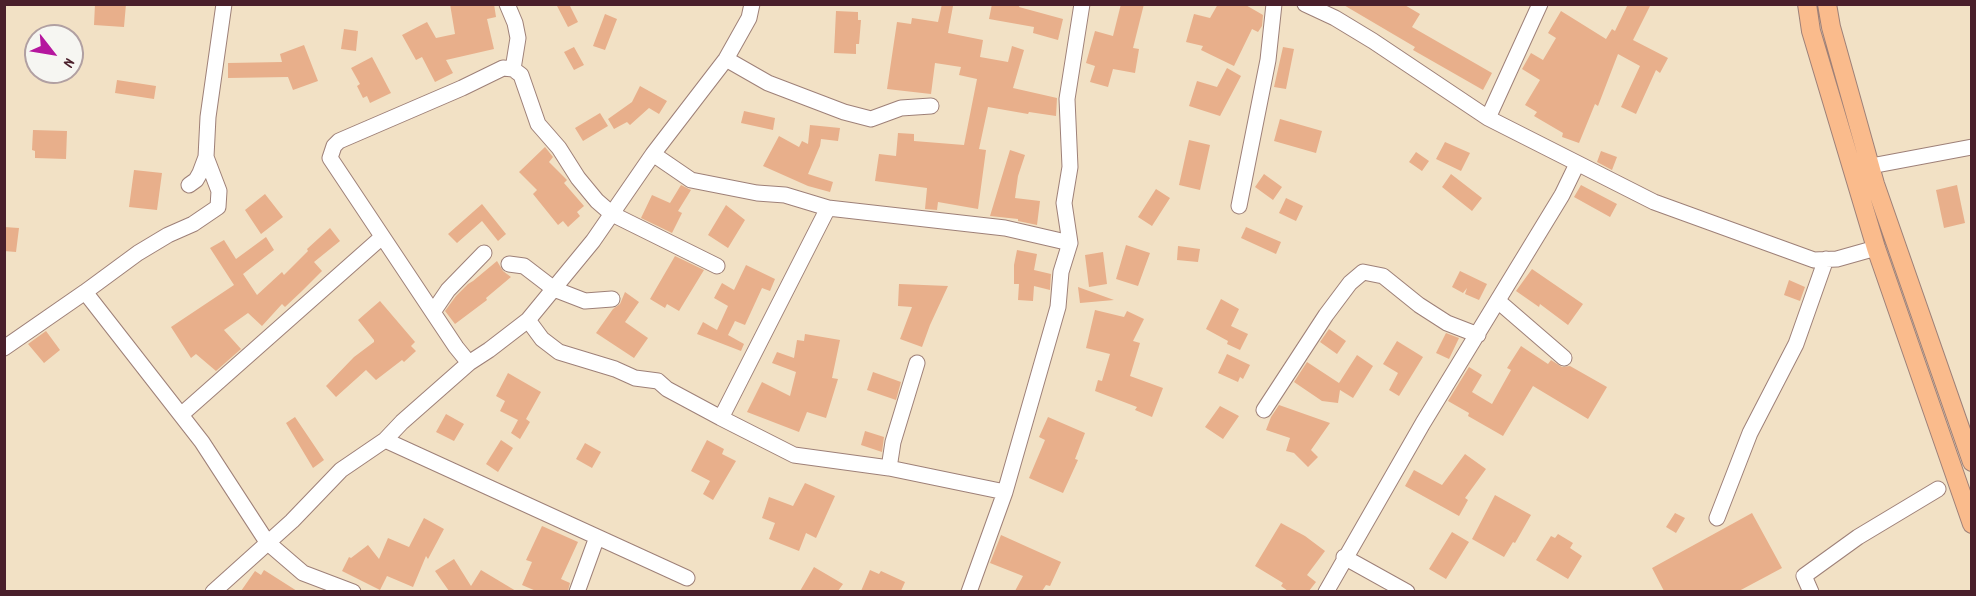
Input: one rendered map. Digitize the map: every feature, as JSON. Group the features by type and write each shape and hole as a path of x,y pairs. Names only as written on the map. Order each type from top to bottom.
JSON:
{"main road":[{"path":"1807,4 1811,31 1875,248 1971,524"},
{"path":"1827,4 1831,27 1875,184 1971,462"}],"street":[{"path":"189,185 196,180 206,157 208,117 224,4"},
{"path":"507,4 518,38 513,69"},
{"path":"213,591 292,520 341,470 385,440 469,363 528,320 583,255 653,154 726,59 749,18 752,4"},
{"path":"975,589 1058,307 1061,272 1070,243 1064,203 1070,167 1067,99 1082,4"},
{"path":"1239,206 1268,60 1274,4"},
{"path":"1305,4 1335,18 1373,41 1488,118 1654,202 1814,260 1837,259 1875,248"},
{"path":"1488,118 1540,4"},
{"path":"726,59 768,83 844,112 870,118 901,108 931,106"},
{"path":"469,363 330,158 334,146 339,141 462,88 495,71 503,68 513,69 521,75 538,124 560,148 588,191 612,214 717,266"},
{"path":"1871,166 1971,147"},
{"path":"653,154 691,180 757,194 785,195 828,208 1005,228 1070,243"},
{"path":"4,348 138,253 168,235 193,224 218,207 219,191 206,157"},
{"path":"1326,591 1423,423 1562,195 1577,164"},
{"path":"720,418 828,208"},
{"path":"182,414 382,237"},
{"path":"433,312 448,290 484,253"},
{"path":"1717,518 1750,433 1796,344 1826,259"},
{"path":"508,264 524,266 554,289 585,301 612,299"},
{"path":"1264,410 1326,315 1350,283 1363,272 1383,276 1419,305 1447,323 1478,335"},
{"path":"85,292 202,441 267,542 303,573 353,591"},
{"path":"1498,301 1564,358"},
{"path":"528,320 542,339 559,352 615,369 635,378 658,381 667,389 720,418 794,455 889,468 1005,492"},
{"path":"889,468 893,442 917,363"},
{"path":"385,440 687,578"},
{"path":"1811,591 1804,576 1858,537 1938,489"},
{"path":"577,591 597,537"},
{"path":"1344,557 1407,591"}],"building":[{"path":"95,4 126,4 124,27 94,25"},
{"path":"450,4 494,4 496,17 487,19 494,49 446,60 453,73 435,82 422,57 416,60 402,35 427,22 436,38 455,34"},
{"path":"556,4 569,4 578,22 568,27"},
{"path":"942,4 953,6 948,33 983,40 980,57 1008,62 1012,46 1024,50 1013,88 1057,98 1056,116 988,107 979,149 986,150 978,209 938,202 937,210 925,209 927,188 875,181 879,154 896,156 898,133 914,134 914,141 964,145 977,79 959,75 961,67 935,63 931,94 887,89 897,22 911,24 912,18 938,22"},
{"path":"992,4 1020,4 1019,7 1063,19 1058,40 1033,33 1034,27 989,19"},
{"path":"1121,4 1144,4 1133,48 1139,49 1135,73 1113,69 1108,87 1090,82 1095,66 1086,63 1095,31 1113,36"},
{"path":"1218,4 1244,4 1263,15 1262,26 1258,32 1252,29 1234,66 1201,50 1203,46 1186,42 1194,14 1210,18"},
{"path":"1342,4 1403,4 1420,14 1412,27 1492,73 1483,90 1413,50 1415,47"},
{"path":"1628,4 1651,4 1633,40 1668,58 1660,73 1656,70 1636,114 1621,107 1640,66 1618,54 1598,106 1595,104 1579,143 1562,137 1563,133 1534,116 1537,112 1525,105 1540,80 1522,69 1531,53 1543,60 1556,38 1548,33 1561,11 1606,39 1612,29 1615,31"},
{"path":"836,11 858,12 858,20 861,20 856,54 834,53"},
{"path":"605,14 617,19 605,50 593,46"},
{"path":"344,29 358,31 356,51 341,49"},
{"path":"304,45 318,81 293,90 288,77 228,78 228,63 282,62 280,54"},
{"path":"574,47 584,65 574,70 564,52"},
{"path":"1283,47 1294,49 1286,89 1274,87"},
{"path":"372,57 391,93 370,103 367,96 363,98 357,86 360,84 351,68"},
{"path":"1227,68 1241,76 1220,116 1189,106 1197,81 1217,87"},
{"path":"117,80 156,86 154,99 115,93"},
{"path":"640,86 667,101 659,114 649,108 630,125 627,122 614,129 608,119 632,102"},
{"path":"744,111 775,118 773,130 741,123"},
{"path":"600,113 608,126 583,141 575,128"},
{"path":"1280,119 1322,131 1316,153 1274,141"},
{"path":"810,125 840,128 838,141 821,139 808,174 833,182 830,192 808,186 763,166 779,136 799,147 802,141 808,144"},
{"path":"33,130 67,131 66,159 35,158 35,151 32,150"},
{"path":"1189,140 1210,145 1200,190 1179,185"},
{"path":"1445,142 1470,153 1461,171 1436,159"},
{"path":"545,147 553,157 549,162 567,180 564,183 584,206 577,212 580,216 568,227 563,221 558,225 533,194 537,190 519,172"},
{"path":"1010,150 1025,155 1018,176 1015,198 1040,201 1037,225 1018,221 1018,219 990,216"},
{"path":"1601,151 1617,157 1612,170 1597,162"},
{"path":"1416,152 1429,161 1422,171 1409,162"},
{"path":"134,170 162,173 157,210 129,207"},
{"path":"1264,174 1282,187 1273,200 1255,187"},
{"path":"1451,174 1482,198 1472,211 1442,187"},
{"path":"681,185 691,190 678,211 682,213 672,233 641,218 652,195 670,203"},
{"path":"1581,185 1617,204 1610,217 1574,197"},
{"path":"1957,185 1965,223 1944,228 1936,190"},
{"path":"1156,189 1170,198 1152,226 1138,217"},
{"path":"265,194 283,217 261,234 245,210"},
{"path":"1286,198 1303,206 1296,221 1279,213"},
{"path":"482,204 506,234 498,241 482,221 457,243 448,234"},
{"path":"726,205 745,220 728,248 708,235"},
{"path":"4,227 19,228 16,252 4,251"},
{"path":"1246,227 1281,242 1276,254 1241,238"},
{"path":"330,228 340,241 314,262 322,271 302,291 285,307 282,304 262,326 248,313 224,330 241,349 216,371 196,354 191,358 171,327 234,285 210,248 224,240 236,259 266,237 274,250 243,274 257,295 282,272 284,275"},
{"path":"1126,245 1150,253 1138,286 1116,279"},
{"path":"1178,246 1200,249 1198,262 1177,260"},
{"path":"1017,250 1037,254 1034,270 1051,274 1050,290 1034,286 1033,301 1018,300 1019,284 1014,284"},
{"path":"1103,252 1107,284 1089,287 1085,255"},
{"path":"675,256 704,270 679,311 667,304 665,308 650,299"},
{"path":"497,261 503,271 511,277 486,298 487,300 455,324 445,311 468,284"},
{"path":"746,265 775,279 770,291 762,288 745,325 735,321 728,335 744,344 741,351 697,334 703,322 717,330 728,306 714,298 722,283 734,290"},
{"path":"1532,269 1583,304 1568,325 1540,304 1539,307 1516,291"},
{"path":"1460,271 1487,284 1479,300 1465,294 1467,288 1463,293 1452,287"},
{"path":"1789,280 1805,287 1800,301 1784,295"},
{"path":"899,284 948,286 922,347 900,339 912,307 898,306"},
{"path":"1078,287 1114,300 1080,303"},
{"path":"625,292 639,302 625,322 648,338 634,358 596,333 613,309 620,304"},
{"path":"1221,299 1239,309 1231,326 1248,334 1240,350 1206,329"},
{"path":"380,301 415,342 411,346 416,351 404,362 402,360 376,380 366,370 336,397 326,386 354,357 374,342 358,320"},
{"path":"1095,310 1124,317 1127,311 1144,319 1133,341 1140,343 1130,376 1163,388 1152,417 1135,410 1137,407 1095,391 1098,380 1102,381 1110,354 1086,348"},
{"path":"1329,329 1346,341 1337,354 1320,342"},
{"path":"46,331 60,350 44,363 28,344"},
{"path":"1446,333 1459,338 1449,359 1436,353"},
{"path":"805,334 840,340 832,378 838,379 826,418 807,412 799,432 747,412 762,382 790,396 796,372 772,363 777,352 794,358 797,340 804,341"},
{"path":"1397,341 1423,357 1399,396 1389,390 1398,373 1383,364"},
{"path":"1521,346 1548,364 1551,360 1562,367 1570,366 1607,387 1588,419 1533,386 1503,436 1468,416 1469,413 1448,401 1469,367 1482,375 1472,392 1492,404 1511,370 1507,368"},
{"path":"1227,354 1250,365 1243,379 1240,377 1238,382 1218,373"},
{"path":"1357,355 1373,366 1353,398 1340,390 1338,403 1322,401 1294,382 1307,362 1339,383"},
{"path":"873,372 901,382 896,400 867,390"},
{"path":"508,373 541,392 526,419 530,422 520,439 511,433 518,420 500,411 505,401 496,396"},
{"path":"1279,405 1330,423 1311,450 1318,457 1308,467 1294,453 1286,451 1290,438 1266,430"},
{"path":"1220,406 1239,416 1223,439 1205,427"},
{"path":"446,414 464,424 454,441 436,432"},
{"path":"295,417 324,460 313,468 286,423"},
{"path":"1048,417 1085,433 1075,459 1078,460 1063,493 1029,478 1045,440 1039,437"},
{"path":"865,431 884,437 882,452 861,445"},
{"path":"501,440 513,448 498,472 486,464"},
{"path":"707,440 724,449 722,454 736,461 713,500 703,494 710,481 691,471"},
{"path":"585,443 601,452 592,468 576,459"},
{"path":"1465,454 1486,469 1465,498 1468,500 1459,516 1405,486 1414,470 1442,485"},
{"path":"805,483 835,496 816,538 806,533 799,551 769,539 775,523 762,518 769,497 793,506"},
{"path":"1495,495 1531,515 1504,557 1472,539"},
{"path":"1675,513 1685,518 1676,533 1666,527"},
{"path":"1752,513 1782,568 1739,591 1664,591 1652,568"},
{"path":"424,518 444,529 428,559 426,556 413,587 387,576 380,590 342,571 349,557 351,558 368,545 379,559 388,538 409,547"},
{"path":"1281,523 1305,536 1325,551 1307,575 1316,582 1309,591 1288,591 1281,586 1283,583 1255,566"},
{"path":"542,526 578,542 561,579 570,583 568,591 536,591 522,585 532,562 526,560"},
{"path":"1452,532 1469,542 1446,579 1429,569"},
{"path":"1558,534 1573,543 1570,548 1582,556 1568,579 1536,560 1551,536 1555,538"},
{"path":"1001,535 1061,562 1050,586 1046,585 1042,591 1015,591 1023,576 990,563"},
{"path":"454,559 471,586 481,570 516,591 449,591 435,571"},
{"path":"814,567 843,584 838,591 800,591"},
{"path":"264,570 297,591 241,591 255,571 261,575"},
{"path":"870,570 879,574 881,571 905,582 901,591 861,591"}]}
